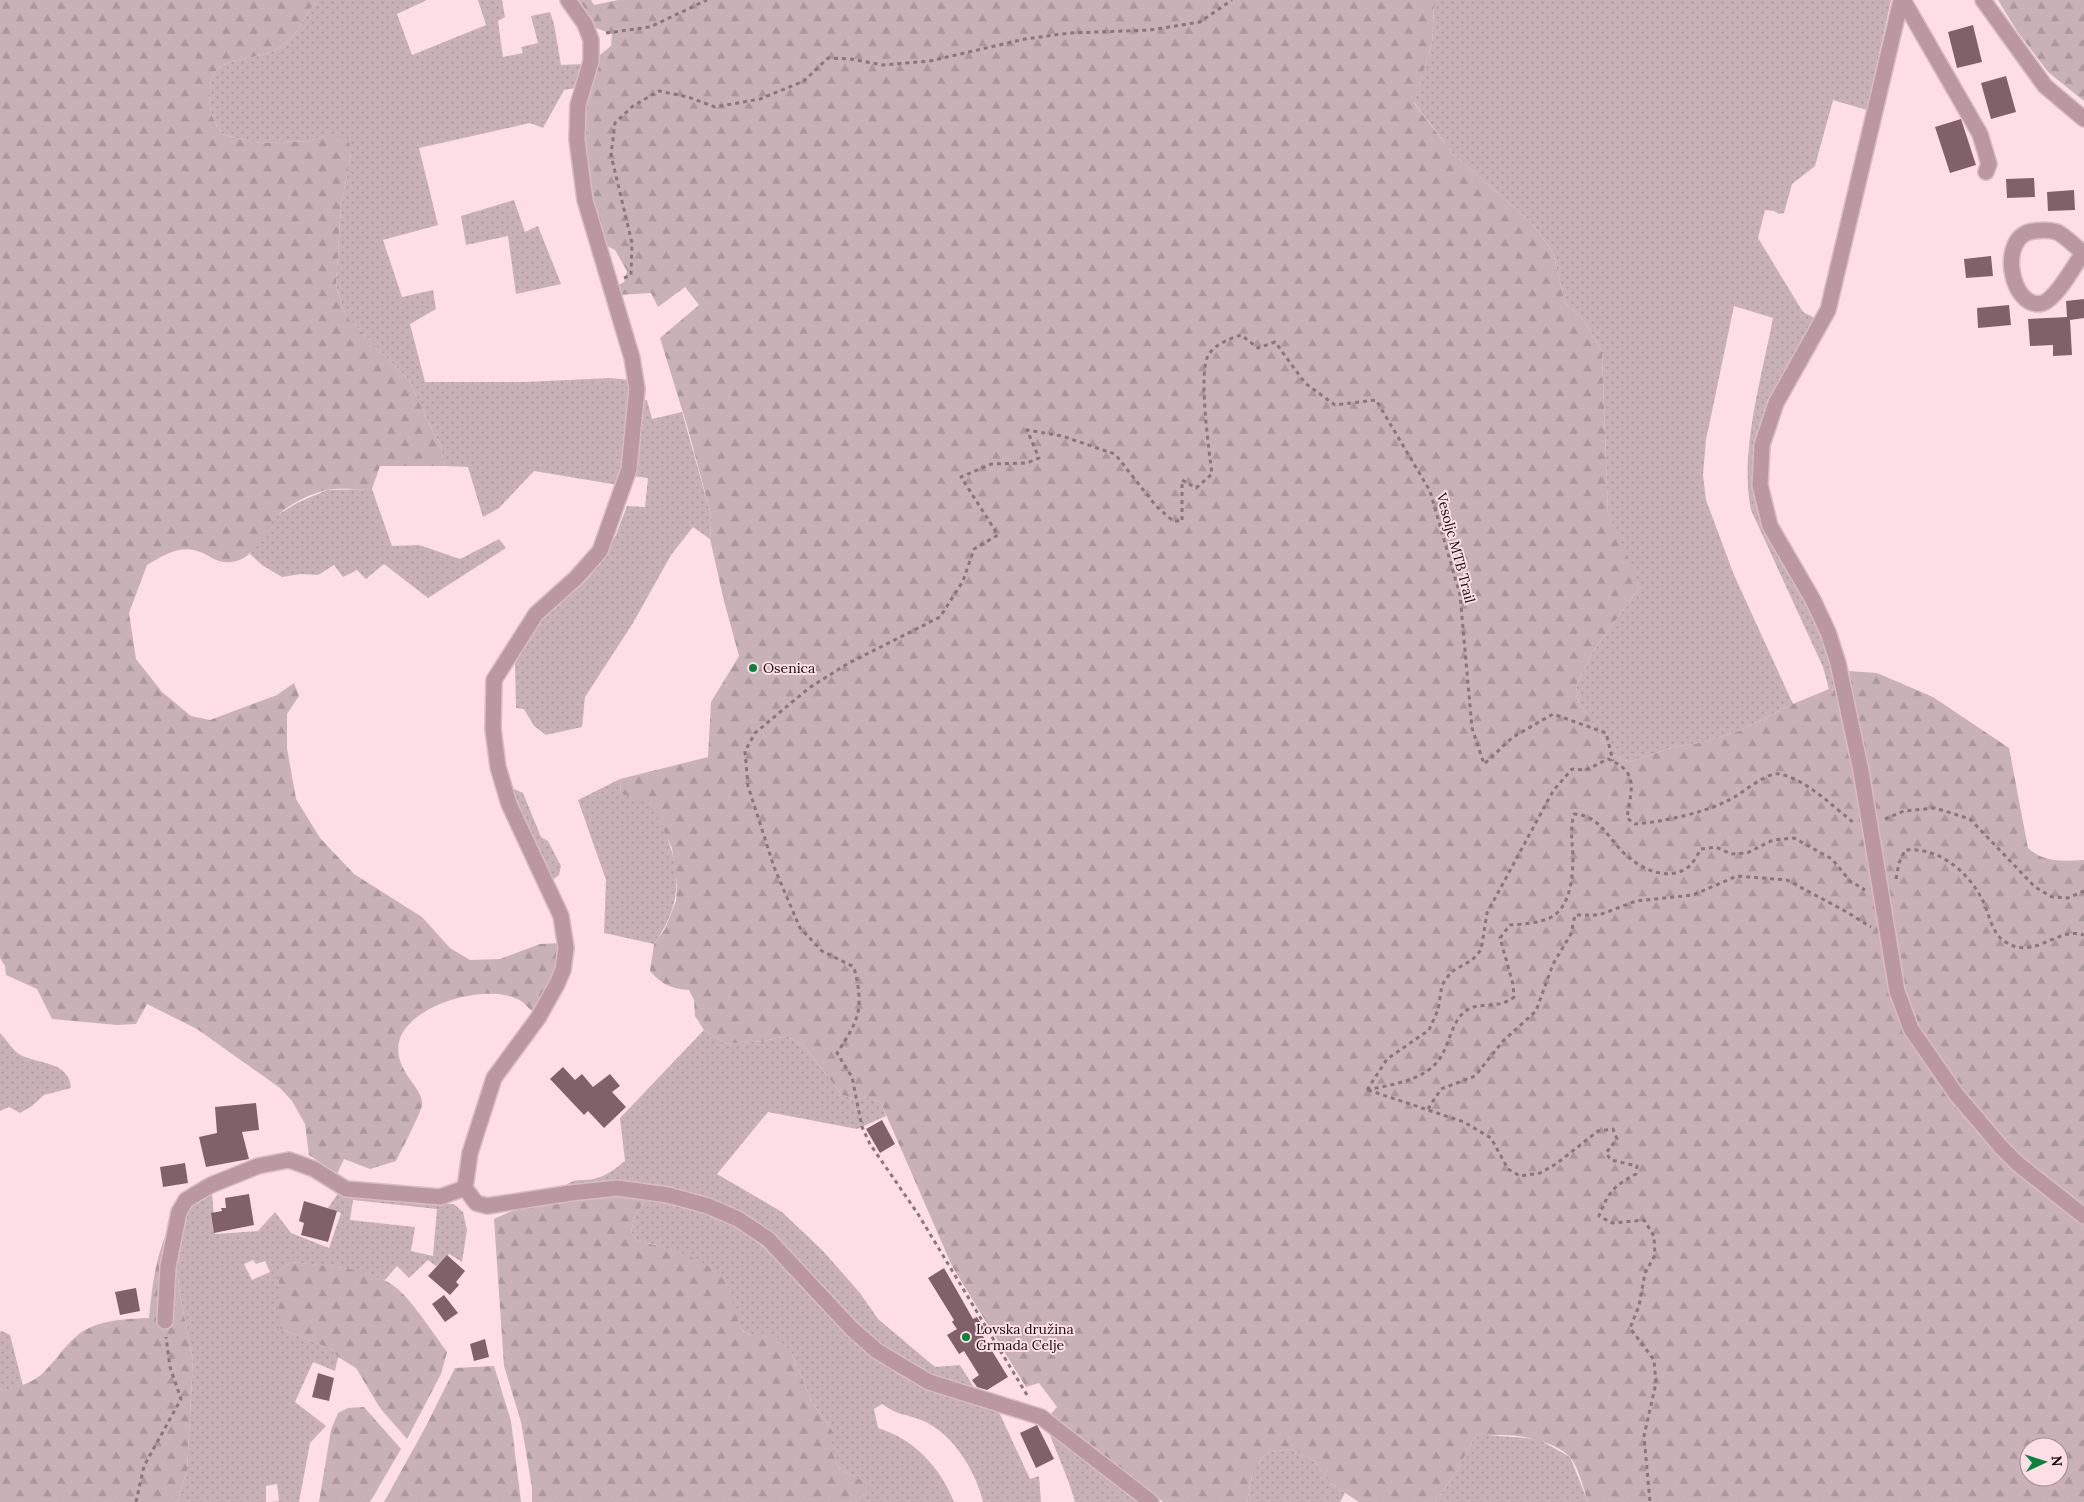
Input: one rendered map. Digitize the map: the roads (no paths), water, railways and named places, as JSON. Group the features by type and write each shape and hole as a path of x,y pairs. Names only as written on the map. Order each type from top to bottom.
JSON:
{"street":[{"path":"568,0 585,24 589,36 592,61 578,105 577,140 585,200 632,358 638,389 629,469 600,551 576,578 536,614 494,680 492,729 498,767 509,804 561,916 566,948 563,970 557,984 538,1018 494,1078 470,1153 465,1188 476,1203 487,1206 571,1192 617,1188 668,1195 708,1206 738,1219 768,1239 852,1329 877,1351 929,1382 1041,1417 1151,1502"},
{"path":"1902,0 1980,134 1989,164 1986,172"},
{"path":"1902,0 1828,310 1776,403 1762,445 1760,485 1770,526 1828,632 1838,663 1849,709 1897,991 1911,1029 1956,1094 2018,1164 2084,1216"},
{"path":"1983,0 2044,86 2084,119"},
{"path":"2042,230 2056,232 2084,253 2052,298 2033,304 2025,300 2014,279 2012,252 2017,238 2025,232 2042,230"},
{"path":"165,1321 168,1267 179,1212 186,1200 212,1185 258,1166 289,1160 314,1169 346,1189 440,1197 465,1188"}],"place":[{"name":"Osenica","path":"753,668"},
{"name":"Lovska družina Grmada Celje","path":"966,1337"}]}
